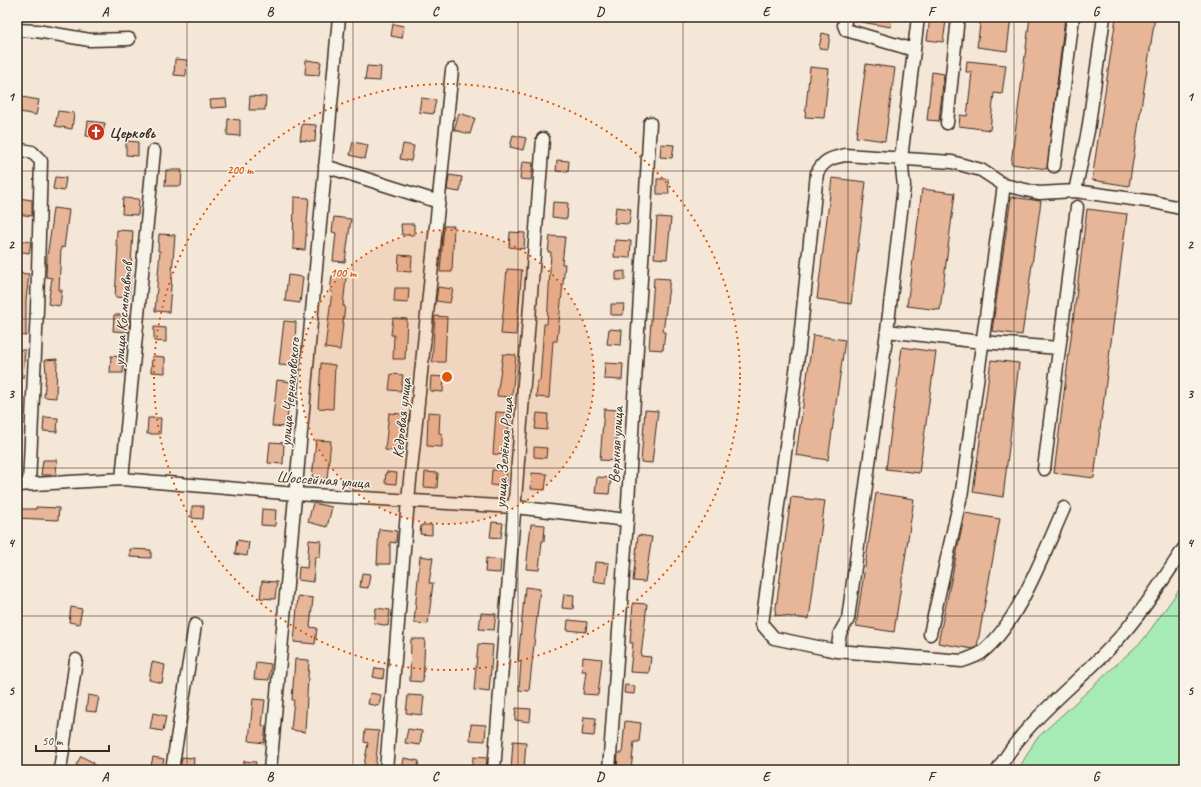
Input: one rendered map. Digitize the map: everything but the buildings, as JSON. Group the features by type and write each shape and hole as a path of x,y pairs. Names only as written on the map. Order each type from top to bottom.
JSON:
{"street":[{"name":"улица Черняховского","path":"270,770 339,17"},
{"path":"846,17 844,25 846,30 914,50"},
{"path":"837,650 840,633 848,619 887,331 904,186 901,159 918,17"},
{"path":"947,123 958,17"},
{"path":"1054,166 1073,17"},
{"path":"1075,191 1088,131 1104,17"},
{"path":"17,30 37,31 90,40 129,39"},
{"name":"Кедровая улица","path":"386,770 408,500 452,70"},
{"name":"Верхняя улица","path":"609,770 627,520 650,122"},
{"name":"улица Зелёная Роща","path":"494,770 543,139"},
{"path":"17,149 32,152 41,161 37,309 23,484"},
{"name":"улица Космонавтов","path":"122,479 154,151"},
{"path":"1064,508 1019,606 997,638 980,653 962,661 837,650 774,638 762,624 799,349 817,173 822,164 829,158 845,155 952,162 980,170 1004,185 1039,193 1075,191 1154,202 1184,209"},
{"path":"325,166 439,202"},
{"path":"930,634 962,492 1004,185"},
{"path":"1044,469 1077,207"},
{"path":"887,331 982,342 1059,348"},
{"name":"Шоссейная улица","path":"23,484 122,479 296,494 515,507 627,520"},
{"path":"998,770 1009,751 1055,699 1110,649 1149,601 1184,548"},
{"path":"172,770 195,625"},
{"path":"60,770 76,660"}],"green space":[{"path":"1184,583 1184,770 1018,770 1036,739 1143,640"}],"place":[{"name":"Церковь","path":"96,132"}]}
